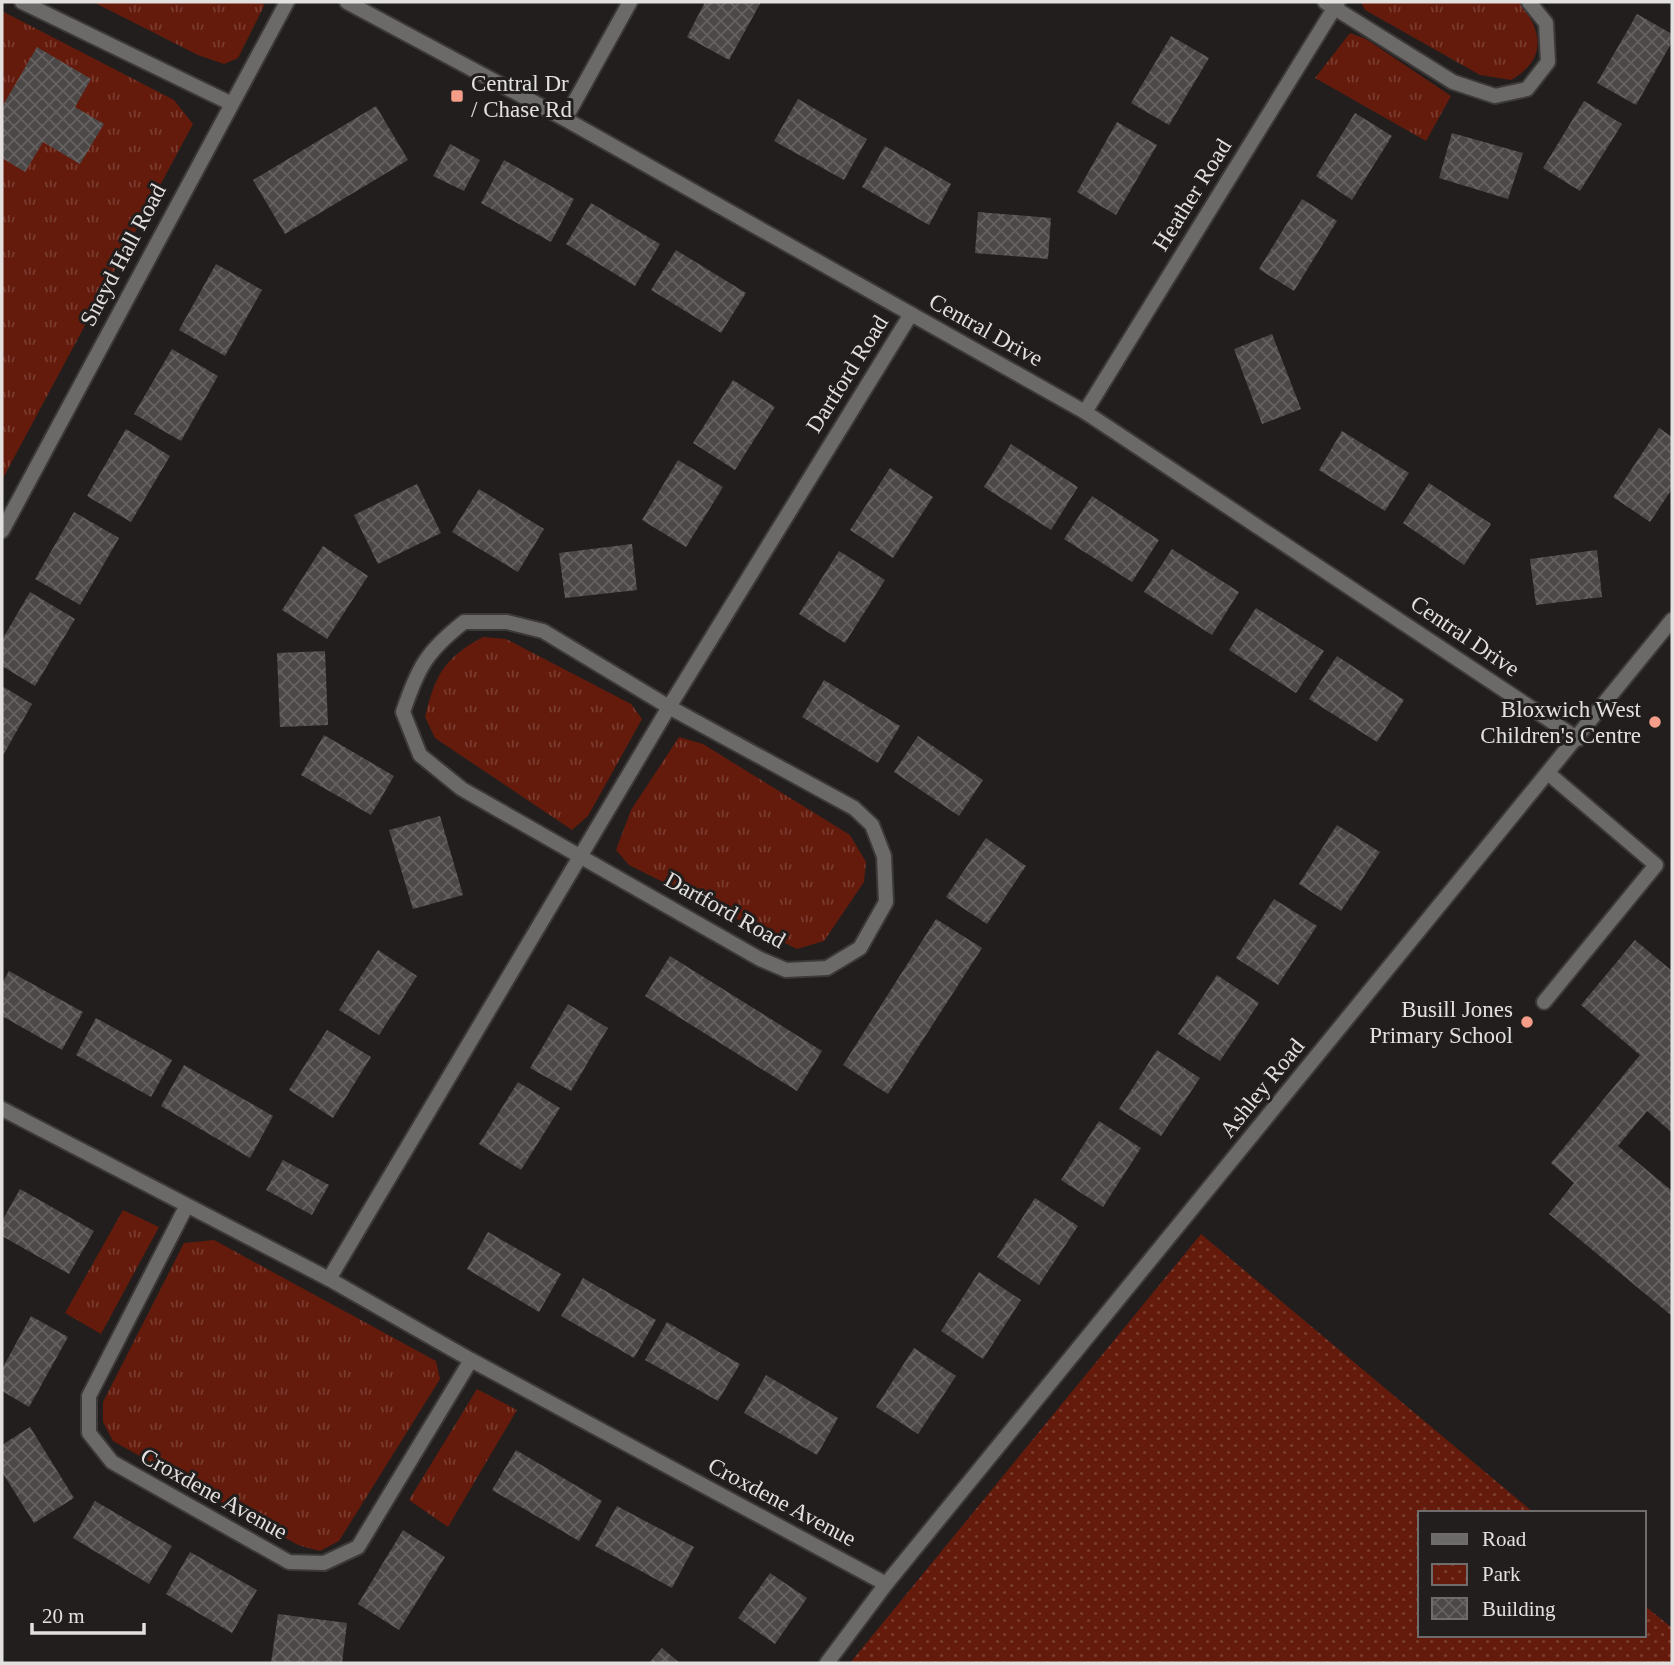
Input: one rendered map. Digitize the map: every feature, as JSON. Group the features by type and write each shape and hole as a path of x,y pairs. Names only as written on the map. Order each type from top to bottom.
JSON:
{"street":[{"path":"22,2 230,103"},
{"name":"Sneyd Hall Road","path":"2,531 230,103 287,2"},
{"name":"Central Drive","path":"347,2 565,119 1084,412 1578,738"},
{"path":"565,119 630,2"},
{"path":"1332,4 1453,82 1495,96 1527,89 1548,62 1546,23 1530,2"},
{"name":"Heather Road","path":"1084,412 1332,4"},
{"name":"Dartford Road","path":"329,1279 669,707 911,314"},
{"name":"Ashley Road","path":"827,1663 886,1584 1672,620"},
{"name":"Dartford Road","path":"464,622 507,622 543,631 669,707 854,808 872,825 884,856 886,902 860,948 827,968 786,970 760,959 462,789 420,755 403,712 414,678 435,645 464,622"},
{"path":"1544,1002 1656,865 1549,774"},
{"name":"Croxdene Avenue","path":"2,1109 329,1279 471,1360 886,1584"},
{"name":"Croxdene Avenue","path":"186,1207 89,1396 89,1433 112,1462 289,1562 324,1563 358,1547 471,1360"}],"green space":[{"path":"93,2 263,2 264,6 238,58 224,64 198,55"},
{"path":"1361,2 1519,2 1537,35 1536,54 1531,64 1511,80 1480,75 1365,10"},
{"path":"2,11 174,100 193,124 2,480"},
{"path":"1350,33 1366,39 1451,96 1426,141 1315,78"},
{"path":"483,637 506,639 631,704 642,719 588,816 572,830 435,738 425,717 437,679 443,669 459,652"},
{"path":"679,737 703,744 850,835 866,862 864,882 824,941 797,949 629,865 616,850 631,810"},
{"path":"123,1210 159,1227 101,1334 65,1313"},
{"path":"1201,1234 1532,1511 1418,1511 1418,1637 1646,1637 1646,1607 1672,1628 1672,1663 850,1663"},
{"path":"214,1240 436,1361 440,1379 339,1541 320,1551 298,1545 113,1441 103,1422 103,1402 184,1243"},
{"path":"477,1389 517,1410 448,1527 409,1500"}],"building":[{"path":"705,2 761,2 729,60 687,37"},
{"path":"1637,14 1672,34 1672,42 1636,105 1597,83"},
{"path":"1171,36 1209,58 1169,125 1131,103"},
{"path":"37,47 91,79 75,107 104,124 80,164 43,142 25,172 2,158 2,107"},
{"path":"798,99 867,139 844,180 774,141"},
{"path":"1584,101 1622,124 1580,191 1543,168"},
{"path":"376,106 408,160 285,234 253,180"},
{"path":"1355,113 1392,136 1352,200 1316,176"},
{"path":"1117,122 1157,145 1116,215 1077,192"},
{"path":"1452,133 1523,153 1508,199 1439,178"},
{"path":"450,144 480,160 464,191 433,176"},
{"path":"885,146 951,184 929,225 862,187"},
{"path":"504,160 574,199 551,242 481,203"},
{"path":"1302,199 1337,221 1294,291 1259,269"},
{"path":"591,203 660,244 635,286 566,244"},
{"path":"978,212 1051,218 1048,259 975,253"},
{"path":"676,250 746,293 721,333 651,290"},
{"path":"216,264 262,290 225,356 179,330"},
{"path":"1272,334 1301,409 1262,424 1234,349"},
{"path":"172,349 218,376 181,441 134,414"},
{"path":"733,380 775,407 735,470 693,443"},
{"path":"1659,428 1672,437 1672,489 1650,522 1613,497"},
{"path":"126,429 170,456 131,522 87,496"},
{"path":"1342,431 1409,473 1385,511 1319,470"},
{"path":"1011,444 1078,487 1051,530 984,487"},
{"path":"678,460 723,487 686,547 642,520"},
{"path":"890,468 933,497 893,558 850,530"},
{"path":"1429,483 1491,524 1464,565 1403,523"},
{"path":"417,484 441,533 378,564 354,515"},
{"path":"479,489 544,529 518,572 452,532"},
{"path":"1092,496 1159,540 1132,582 1064,539"},
{"path":"74,512 119,538 80,605 35,579"},
{"path":"632,544 637,590 565,598 559,553"},
{"path":"323,546 368,576 327,639 282,610"},
{"path":"1172,549 1239,592 1212,635 1144,592"},
{"path":"1597,550 1602,597 1536,605 1530,559"},
{"path":"839,551 885,580 845,643 799,614"},
{"path":"30,592 75,619 35,686 2,666 2,640"},
{"path":"1256,608 1324,651 1296,693 1229,650"},
{"path":"325,651 328,725 280,727 277,653"},
{"path":"1337,656 1404,700 1377,742 1309,699"},
{"path":"824,680 900,726 878,763 802,717"},
{"path":"2,686 32,704 2,757"},
{"path":"324,735 394,776 371,815 301,775"},
{"path":"918,736 983,780 959,816 894,772"},
{"path":"440,816 463,895 413,909 389,830"},
{"path":"1337,825 1380,852 1341,911 1299,884"},
{"path":"986,838 1026,866 987,924 946,897"},
{"path":"1274,899 1317,926 1278,985 1236,958"},
{"path":"936,919 982,948 888,1094 843,1065"},
{"path":"1635,940 1672,971 1672,1128 1670,1131 1647,1111 1618,1146 1672,1191 1672,1316 1549,1214 1574,1183 1551,1163 1640,1055 1581,1005"},
{"path":"378,950 417,976 379,1035 339,1010"},
{"path":"670,956 822,1051 797,1091 645,996"},
{"path":"9,971 83,1012 62,1050 2,1016 2,983"},
{"path":"1217,975 1259,1003 1220,1061 1178,1034"},
{"path":"568,1004 608,1028 571,1091 530,1068"},
{"path":"96,1018 172,1060 151,1097 76,1055"},
{"path":"327,1030 371,1057 333,1118 289,1090"},
{"path":"1157,1050 1200,1078 1161,1136 1119,1109"},
{"path":"184,1065 273,1116 250,1158 161,1106"},
{"path":"518,1082 560,1108 521,1170 479,1144"},
{"path":"1099,1121 1141,1148 1103,1207 1061,1180"},
{"path":"283,1160 329,1185 312,1215 266,1190"},
{"path":"20,1189 94,1231 69,1274 2,1236 2,1221"},
{"path":"1035,1198 1078,1226 1039,1285 997,1257"},
{"path":"488,1232 561,1274 539,1312 467,1269"},
{"path":"979,1272 1021,1300 983,1359 941,1331"},
{"path":"583,1278 656,1320 634,1358 561,1316"},
{"path":"31,1316 68,1337 29,1407 2,1391 2,1369"},
{"path":"667,1322 740,1364 718,1401 645,1360"},
{"path":"914,1348 956,1376 918,1434 876,1407"},
{"path":"766,1375 838,1418 817,1455 744,1413"},
{"path":"30,1427 74,1498 34,1523 2,1472 2,1445"},
{"path":"516,1450 602,1501 579,1541 492,1490"},
{"path":"95,1501 172,1546 149,1584 73,1538"},
{"path":"617,1506 694,1547 672,1588 595,1546"},
{"path":"403,1530 445,1557 399,1630 358,1604"},
{"path":"190,1552 257,1590 232,1633 166,1594"},
{"path":"770,1573 807,1598 775,1644 738,1618"},
{"path":"278,1614 347,1623 342,1663 271,1663"},
{"path":"662,1648 680,1663 649,1663"}],"place":[{"name":"Central Dr / Chase Rd","path":"457,96"},
{"name":"Bloxwich West Children's Centre","path":"1655,722"},
{"name":"Busill Jones Primary School","path":"1527,1022"}]}
